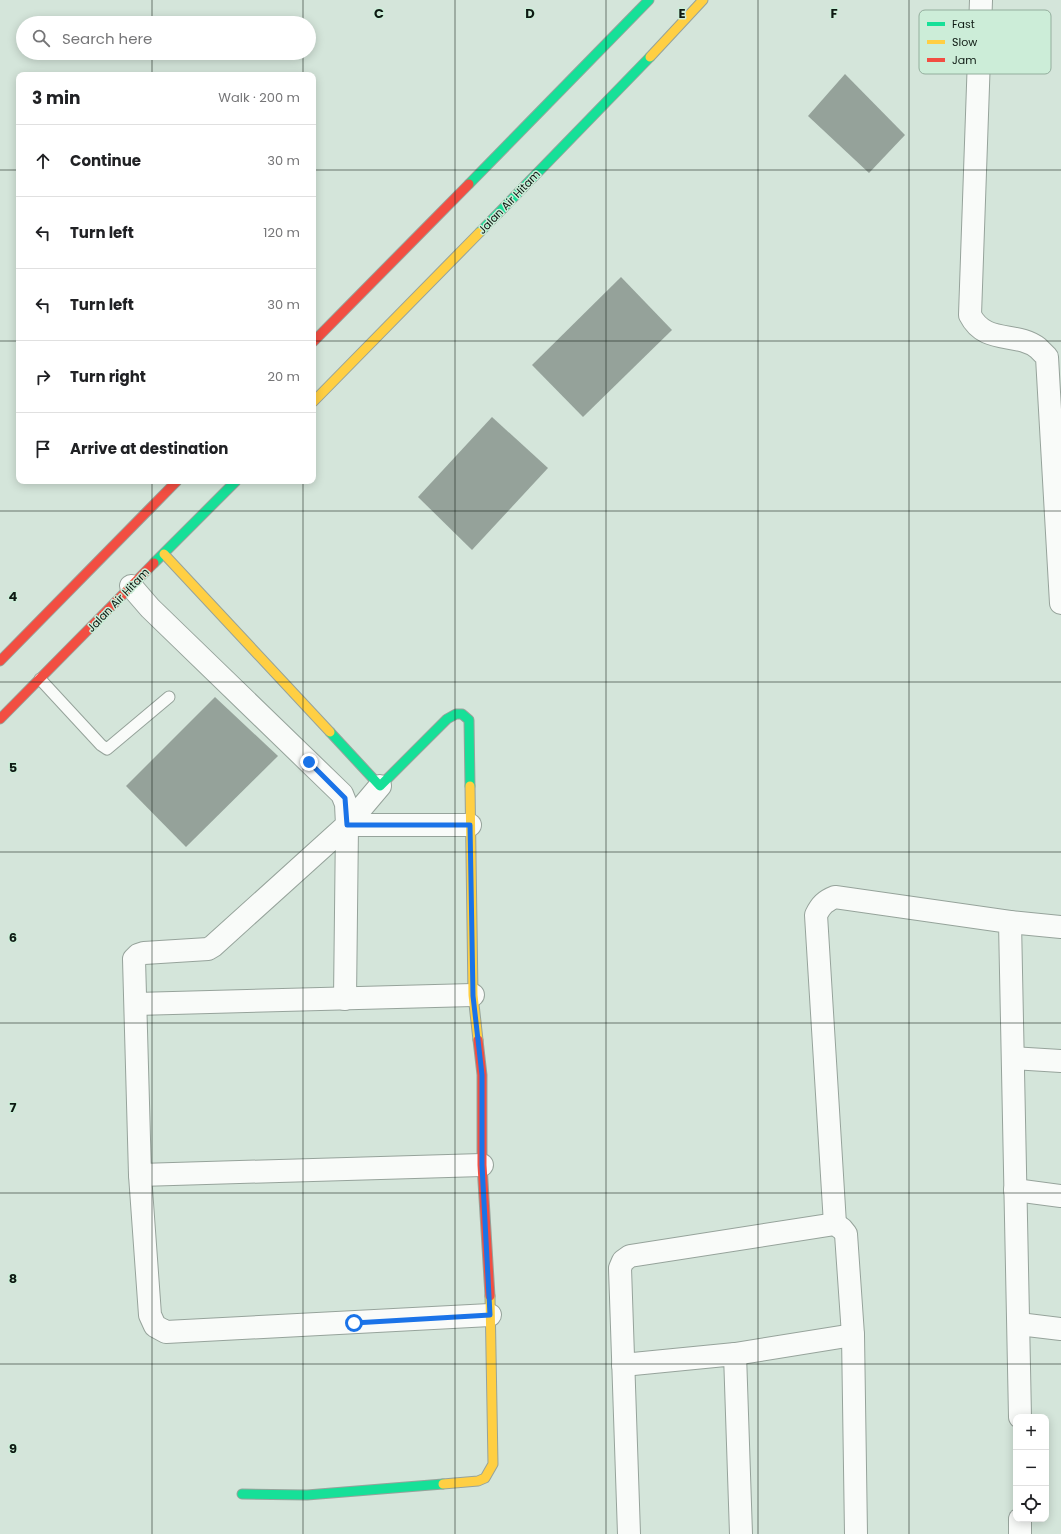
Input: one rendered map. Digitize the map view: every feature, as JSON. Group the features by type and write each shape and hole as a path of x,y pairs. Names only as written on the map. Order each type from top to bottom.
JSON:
{"main road":[{"path":"316,339 649,0"},
{"name":"Jalan Air Hitam","path":"316,399 596,113 703,0"},
{"path":"0,661 173,484"},
{"name":"Jalan Air Hitam","path":"0,719 233,484"},
{"path":"164,554 380,786 447,719 454,714 461,713 467,716 469,720 473,996 482,1075 482,1165 490,1315 493,1464 485,1478 478,1481 307,1495 242,1494"}],"street":[{"path":"981,0 981,10"},
{"path":"978,74 970,315 979,328 987,333 1022,341 1038,348 1047,357 1061,603"},
{"path":"131,586 154,611 342,794 346,804 347,825 345,999"},
{"path":"380,786 347,825 213,946 208,949 138,955 133,964 136,1004 140,1175 150,1315 155,1326 166,1332 490,1315"},
{"path":"347,825 470,825"},
{"path":"835,1224 816,915 823,903 835,897 1010,922 1061,927"},
{"path":"1010,922 1014,1058 1015,1190 1020,1414"},
{"path":"136,1004 473,996"},
{"path":"1014,1058 1061,1061"},
{"path":"140,1175 482,1165"},
{"path":"1015,1190 1061,1196"},
{"path":"629,1534 620,1268 623,1261 630,1256 835,1224 846,1234 853,1335 856,1534"},
{"path":"1019,1324 1061,1329"},
{"path":"623,1365 735,1354 853,1335"},
{"path":"735,1354 741,1534"},
{"path":"1020,1522 1020,1534"}],"lane":[{"path":"40,679 101,745 107,749 169,697"}],"building":[{"path":"845,74 905,135 869,173 808,116"},
{"path":"621,277 672,330 583,417 532,365"},
{"path":"492,417 548,468 472,550 418,497"},
{"path":"215,697 278,756 186,847 126,786"}],"traffic: fast":[{"path":"469,184 649,0"},
{"path":"480,232 650,57"},
{"path":"154,563 233,484"},
{"path":"330,732 380,786 447,719 456,714 462,714 469,720 470,786"},
{"path":"242,1494 307,1495 443,1484"}],"traffic: slow":[{"path":"650,57 703,0"},
{"path":"316,399 480,232"},
{"path":"164,554 330,732"},
{"path":"470,786 473,995 478,1040"},
{"path":"443,1484 478,1481 485,1478 493,1464 490,1296"}],"traffic: jam":[{"path":"316,339 469,184"},
{"path":"0,661 174,484"},
{"path":"0,719 154,563"},
{"path":"478,1040 482,1075 482,1165 490,1296"}],"route":[{"path":"309,762 345,798 347,825 470,825 473,996 482,1075 482,1165 490,1315 479,1317 354,1323"}]}
